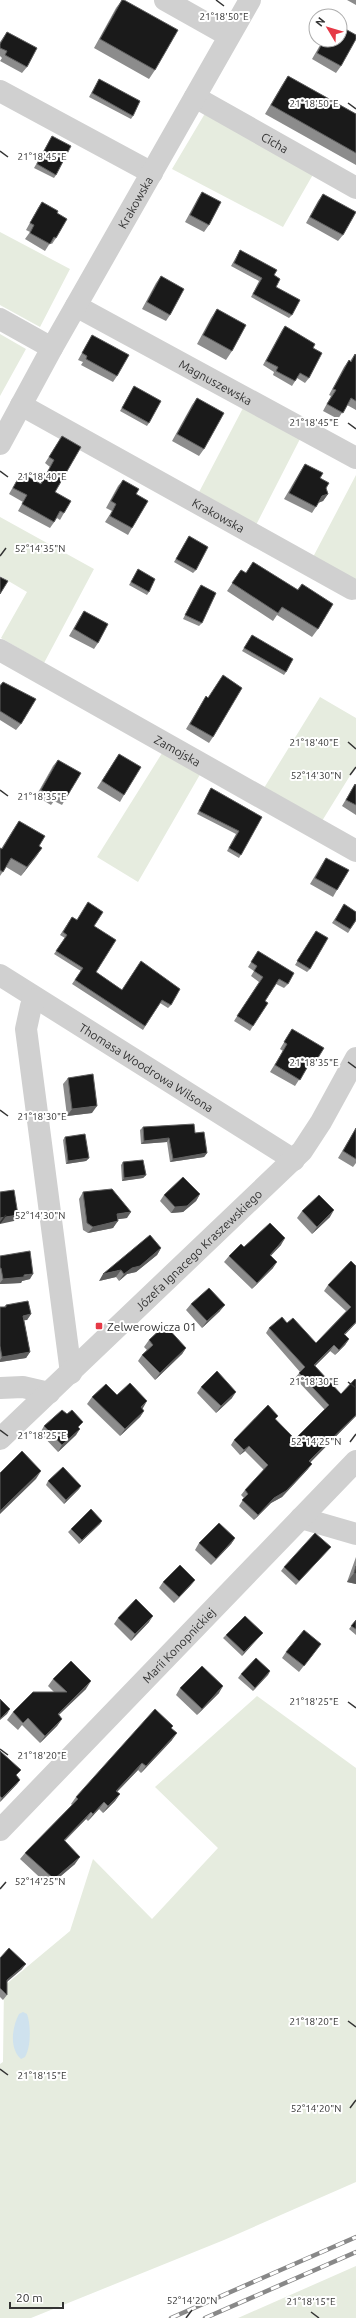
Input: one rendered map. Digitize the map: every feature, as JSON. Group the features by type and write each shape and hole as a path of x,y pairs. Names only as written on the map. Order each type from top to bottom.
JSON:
{"street":[{"path":"165,0 229,36"},
{"name":"Krakowska","path":"0,444 52,348 250,0"},
{"path":"0,91 152,172"},
{"name":"Cicha","path":"195,97 356,188"},
{"name":"Magnuszewska","path":"76,306 356,458"},
{"path":"0,319 52,348"},
{"name":"Krakowska","path":"21,405 352,589"},
{"name":"Zamojska","path":"0,650 356,851"},
{"name":"Thomasa Woodrowa Wilsona","path":"0,975 294,1160"},
{"path":"36,999 31,1006 26,1029 71,1372"},
{"name":"Józefa Ignacego Kraszewskiego","path":"0,1439 294,1160 313,1135 356,1058"},
{"path":"0,1388 23,1387 49,1393"},
{"name":"Marii Konopnickiej","path":"0,1830 356,1461"},
{"path":"301,1518 356,1534"}],"shaded area":[{"path":"207,110 315,171 283,227 172,169"},
{"path":"0,232 70,269 40,327 0,305"},
{"path":"0,334 26,349 0,396"},
{"path":"243,408 300,439 255,527 197,496"},
{"path":"356,475 356,583 312,559"},
{"path":"0,517 94,569 44,663 1,638 27,592 0,576"},
{"path":"320,697 356,718 356,766 322,821 264,788"},
{"path":"164,750 202,771 138,882 97,857"},
{"path":"257,1696 356,1768 356,2182 224,2240 31,2318 0,2318 0,2064 3,2062 4,1986 70,1931 93,1859 152,1919 218,1848 155,1787"},
{"path":"356,2266 356,2318 238,2318"}],"water":[{"path":"23,2012 27,2014 30,2036 27,2053 25,2057 21,2059 17,2054 13,2043 13,2031 19,2014"}],"building":[{"path":"122,0 178,30 155,70 100,39"},
{"path":"348,30 356,35 356,39 341,66 317,53 320,48 348,48"},
{"path":"7,32 37,48 27,67 5,55 7,51 0,48 0,44"},
{"path":"288,76 356,114 356,153 271,105"},
{"path":"99,79 140,101 133,116 92,93"},
{"path":"52,136 71,146 56,175 37,164"},
{"path":"202,192 221,202 209,225 190,215"},
{"path":"323,194 356,212 343,235 310,217"},
{"path":"42,202 58,211 57,213 67,219 56,238 54,237 50,244 30,233 34,225 30,223"},
{"path":"240,250 277,270 274,275 280,279 276,287 300,300 292,315 253,294 262,278 234,263"},
{"path":"161,276 184,289 170,315 147,302"},
{"path":"217,309 246,325 232,351 203,335"},
{"path":"285,326 315,344 313,348 322,353 309,378 300,373 295,381 276,371 278,367 266,361"},
{"path":"92,335 129,355 117,376 86,359 87,356 82,353"},
{"path":"355,354 356,401 351,398 343,413 327,404 336,390 333,389 349,360 351,362"},
{"path":"134,386 161,401 149,423 122,408"},
{"path":"197,398 224,413 204,449 177,434"},
{"path":"62,436 81,447 55,492 71,501 64,513 60,511 54,522 22,504 27,495 13,488 21,473 41,484 54,460 49,457"},
{"path":"305,464 323,473 320,478 329,483 326,488 328,494 322,496 316,507 289,493"},
{"path":"123,480 139,489 136,494 148,501 132,528 110,516 116,504 111,501"},
{"path":"189,536 208,547 196,570 176,559"},
{"path":"253,562 298,590 302,584 333,604 318,629 282,607 278,613 232,583 241,570 246,573"},
{"path":"138,569 155,579 149,592 131,582"},
{"path":"0,577 8,581 0,594"},
{"path":"201,585 216,593 202,623 185,615"},
{"path":"84,611 108,624 98,643 74,629"},
{"path":"252,635 293,659 286,672 244,648"},
{"path":"223,675 242,688 213,737 190,724 206,696 208,698"},
{"path":"3,682 36,699 21,724 0,711 0,686"},
{"path":"119,754 141,767 124,795 102,781"},
{"path":"58,760 81,773 66,798 58,794 56,798 41,790"},
{"path":"355,784 356,785 356,805 346,800"},
{"path":"211,788 262,817 241,855 229,848 239,831 199,811"},
{"path":"19,821 45,836 39,846 42,848 27,867 11,858 3,872 0,870 0,848 2,849"},
{"path":"326,858 349,870 337,890 315,878"},
{"path":"88,902 103,912 94,926 116,940 96,972 122,990 141,961 180,989 171,1005 162,1000 145,1026 75,980 83,968 56,951 67,935 63,932 72,917 77,920"},
{"path":"344,904 356,912 356,920 350,929 335,920"},
{"path":"316,931 328,938 310,969 297,961"},
{"path":"258,951 294,973 288,984 279,979 265,1001 268,1003 253,1026 237,1016 263,977 254,971 257,966 251,962"},
{"path":"292,1029 324,1048 316,1061 312,1059 300,1080 275,1065 287,1044 284,1042"},
{"path":"93,1074 97,1106 72,1109 68,1078"},
{"path":"194,1124 195,1133 204,1132 207,1153 173,1159 169,1138 144,1141 143,1127"},
{"path":"356,1128 356,1159 343,1151"},
{"path":"85,1134 89,1158 68,1161 65,1137"},
{"path":"143,1160 146,1175 124,1178 123,1162"},
{"path":"183,1177 200,1194 187,1206 175,1207 164,1195"},
{"path":"112,1189 131,1212 117,1214 118,1221 93,1227 87,1223 83,1192"},
{"path":"14,1190 18,1215 0,1218 0,1192"},
{"path":"319,1195 334,1210 317,1227 302,1211"},
{"path":"270,1223 285,1238 270,1255 277,1262 257,1283 229,1256 241,1244 244,1247"},
{"path":"150,1235 161,1248 140,1266 132,1268 124,1274 121,1270 103,1274"},
{"path":"30,1251 33,1274 24,1275 24,1277 3,1279 0,1268 0,1256"},
{"path":"351,1261 356,1266 356,1322 344,1334 349,1339 339,1350 334,1345 314,1365 341,1394 355,1379 356,1380 356,1415 309,1461 312,1464 286,1491 274,1498 258,1515 242,1500 248,1494 245,1490 268,1465 249,1446 244,1450 234,1440 268,1405 278,1416 275,1419 295,1439 329,1405 299,1373 305,1367 269,1328 282,1317 287,1323 293,1318 316,1343 351,1307 328,1285"},
{"path":"209,1288 225,1305 207,1321 191,1304"},
{"path":"28,1301 31,1314 23,1316 30,1352 2,1357 0,1346 0,1307 6,1307 6,1305"},
{"path":"165,1325 186,1348 160,1373 142,1355 153,1345 149,1340"},
{"path":"217,1371 236,1392 221,1406 201,1387"},
{"path":"130,1383 147,1401 141,1407 144,1411 125,1429 92,1397 106,1384 117,1395"},
{"path":"62,1410 67,1414 72,1410 83,1422 78,1427 80,1429 62,1445 44,1426"},
{"path":"22,1451 41,1471 0,1511 0,1473"},
{"path":"63,1467 81,1486 66,1500 48,1481"},
{"path":"91,1509 102,1521 82,1540 71,1529"},
{"path":"219,1523 235,1538 216,1559 199,1543"},
{"path":"315,1533 331,1547 299,1581 284,1567"},
{"path":"180,1565 195,1580 179,1597 163,1582"},
{"path":"136,1599 153,1616 135,1634 118,1618"},
{"path":"245,1616 263,1633 244,1652 226,1635"},
{"path":"356,1620 356,1629 351,1626"},
{"path":"304,1630 321,1644 304,1666 286,1652"},
{"path":"256,1658 270,1671 255,1688 241,1674"},
{"path":"71,1661 91,1681 58,1714 62,1719 45,1736 28,1718 23,1723 13,1712 33,1692 67,1692 53,1679"},
{"path":"202,1666 223,1686 202,1709 180,1688"},
{"path":"0,1699 10,1709 0,1719"},
{"path":"155,1709 173,1726 171,1728 177,1733 146,1766 142,1763 116,1791 120,1794 108,1806 104,1802 93,1814 91,1812 64,1840 80,1857 54,1879 25,1853 78,1799 76,1797"},
{"path":"0,1751 21,1770 16,1775 20,1780 2,1798 0,1796"},
{"path":"9,1948 26,1964 7,1980 7,1995 0,1988 0,1958"}],"railway":[{"path":"171,2318 356,2237"},
{"path":"205,2318 356,2252"}],"place":[{"name":"Zelwerowicza 01","path":"99,1326"}]}
